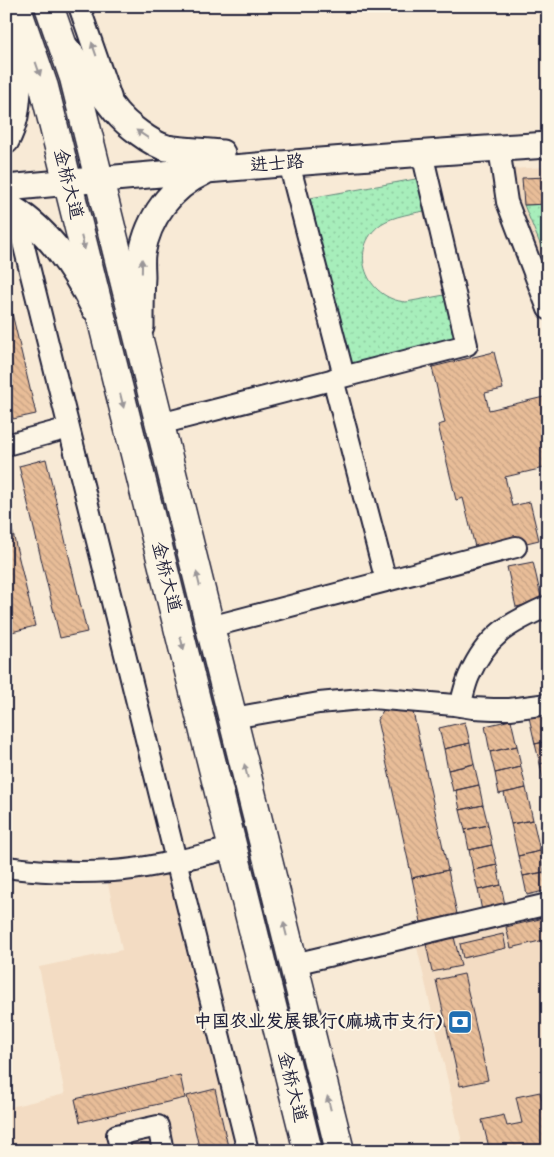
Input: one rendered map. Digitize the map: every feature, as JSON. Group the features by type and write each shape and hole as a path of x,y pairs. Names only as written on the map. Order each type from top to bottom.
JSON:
{"highway":[{"name":"金桥大道","path":"16,6 44,87 308,1151"},
{"name":"金桥大道","path":"50,6 74,78 98,172 340,1151"}],"main road":[{"path":"6,141 16,117 17,103 12,6"},
{"path":"62,43 121,118 142,136 165,147 216,161"},
{"name":"进士路","path":"6,172 66,175 216,161 417,137 548,129"},
{"name":"进士路","path":"216,161 289,163 548,144"},
{"path":"142,350 142,255 149,231 159,211 173,194 216,161"},
{"name":"进士路","path":"9,201 66,175"},
{"path":"9,201 34,224 65,260 80,282 104,326"}],"street":[{"path":"79,6 116,112"},
{"path":"499,148 507,202 548,309"},
{"path":"160,424 467,345 422,153"},
{"path":"289,163 386,581"},
{"path":"9,201 70,428 248,1151"},
{"path":"6,445 70,428"},
{"path":"210,627 516,547"},
{"path":"460,706 468,677 480,652 496,635 508,626 548,606"},
{"path":"233,718 319,703 372,698 493,709 510,709 548,704"},
{"path":"6,867 65,872 113,871 142,867 233,848"},
{"path":"294,964 548,904"},
{"path":"121,1151 117,1135 158,1126 163,1151"}],"shaded area":[{"path":"548,167 548,285 513,208 509,169"},
{"path":"172,870 238,1151 6,1151 6,1108 65,1094 39,967 122,950 107,879"},
{"path":"548,912 548,1151 464,1151 416,943"}],"green space":[{"path":"421,178 429,210 398,217 381,224 371,234 365,246 363,259 366,271 372,283 380,292 392,299 406,302 450,294 461,337 350,364 310,198"},
{"path":"548,204 548,263 524,205"}],"building":[{"path":"548,177 548,204 524,205 522,178"},
{"path":"6,304 11,309 36,414 13,419 6,391"},
{"path":"494,352 503,389 485,393 489,410 548,396 548,467 505,477 512,506 530,502 539,540 477,555 463,498 456,500 438,425 445,423 432,367"},
{"path":"46,459 87,632 60,638 19,466"},
{"path":"6,504 35,626 8,633 6,627"},
{"path":"533,562 542,601 516,607 507,567"},
{"path":"384,709 413,712 448,870 412,878 377,720"},
{"path":"548,713 548,741 535,744 529,717"},
{"path":"511,720 517,746 490,752 485,726"},
{"path":"465,722 470,743 444,749 439,728"},
{"path":"548,741 548,762 540,764 535,744"},
{"path":"470,743 474,764 448,770 444,749"},
{"path":"517,746 521,767 495,773 490,752"},
{"path":"548,762 548,784 544,784 540,764"},
{"path":"474,764 479,785 453,791 448,770"},
{"path":"521,767 526,788 499,794 495,773"},
{"path":"479,785 483,805 460,810 456,790"},
{"path":"526,788 533,820 511,824 504,793"},
{"path":"483,805 488,825 465,830 460,810"},
{"path":"533,820 540,851 518,856 511,824"},
{"path":"488,825 492,845 469,850 465,830"},
{"path":"492,845 497,865 473,870 469,850"},
{"path":"540,851 544,872 523,876 518,856"},
{"path":"497,865 501,885 478,890 473,870"},
{"path":"448,870 457,914 421,922 412,878"},
{"path":"544,872 548,890 527,895 523,876"},
{"path":"501,885 505,905 482,911 478,890"},
{"path":"548,917 548,939 511,948 506,927"},
{"path":"503,934 506,948 463,958 460,944"},
{"path":"454,937 461,966 432,972 426,944"},
{"path":"464,974 488,1080 460,1086 436,980"},
{"path":"180,1075 185,1098 80,1122 75,1099"},
{"path":"215,1089 229,1151 200,1151 187,1096"},
{"path":"540,1092 548,1125 548,1151 490,1151 482,1120 504,1115 507,1126 522,1123 516,1097"}],"place":[{"name":"中国农业发展银行(麻城市支行)","path":"460,1022"}]}
